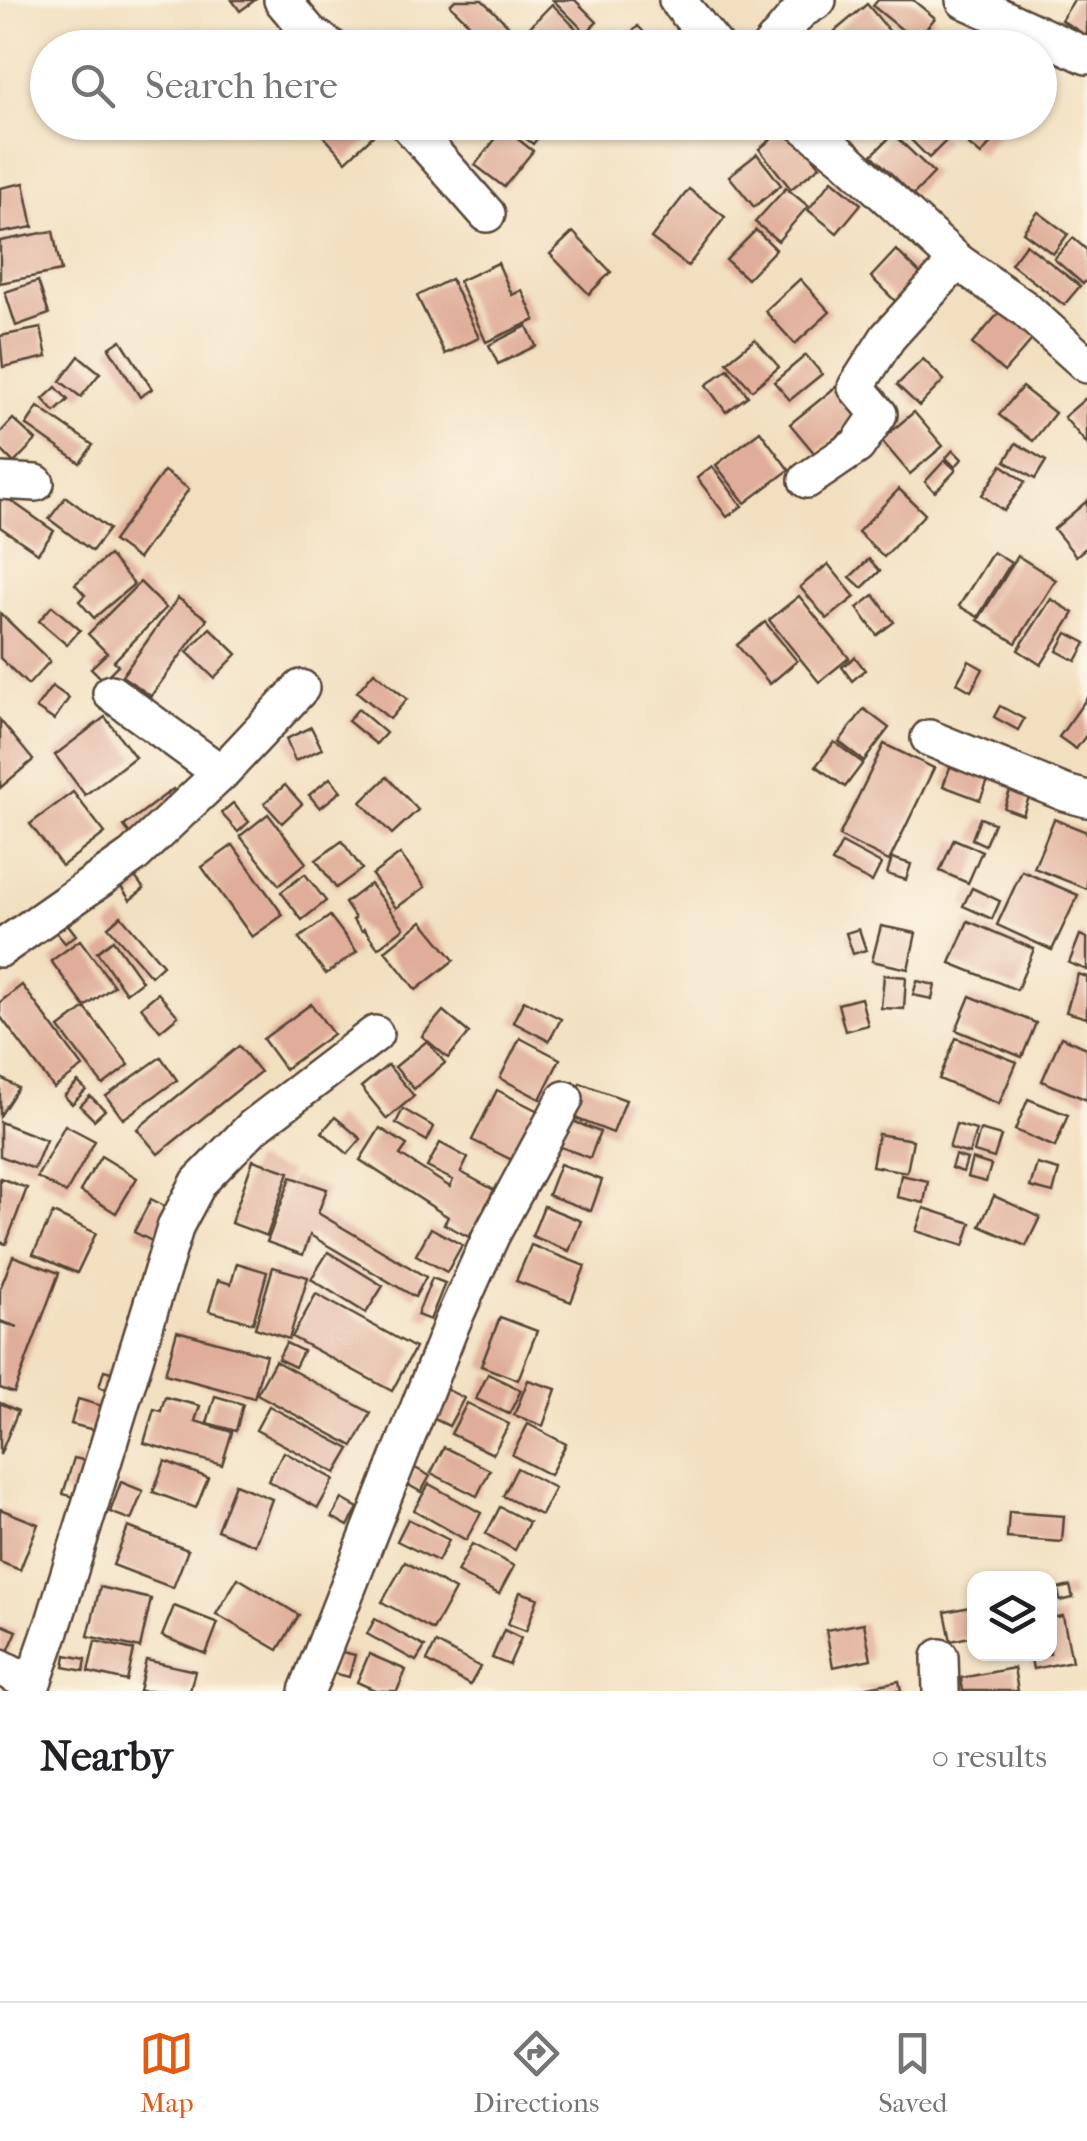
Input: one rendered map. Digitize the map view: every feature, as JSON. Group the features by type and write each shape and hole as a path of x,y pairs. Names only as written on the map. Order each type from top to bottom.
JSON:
{"street":[{"path":"282,0 307,30"},
{"path":"676,0 702,30"},
{"path":"784,30 800,11 818,0"},
{"path":"964,0 1030,30"},
{"path":"1057,42 1087,56"},
{"path":"422,140 487,214"},
{"path":"822,140 957,260 1024,308 1087,365"},
{"path":"807,480 857,446 879,414 856,387 888,337 957,260"},
{"path":"0,481 36,484"},
{"path":"0,948 133,856 221,773 302,688"},
{"path":"111,693 221,773"},
{"path":"929,738 1087,799"},
{"path":"0,1667 31,1688 176,1225 199,1182 253,1127 375,1034"},
{"path":"308,1691 452,1323 492,1236 565,1099"}],"building":[{"path":"232,0 255,0 240,11"},
{"path":"455,0 482,0 510,27 476,30 450,5"},
{"path":"553,0 575,0 597,22 583,30"},
{"path":"878,0 913,0 935,18 925,30 902,30 873,6"},
{"path":"1074,0 1087,0 1087,36 1061,20"},
{"path":"552,4 577,30 527,30"},
{"path":"867,4 889,30 836,30"},
{"path":"327,140 368,140 346,161"},
{"path":"495,140 519,140 533,151 504,187 475,165"},
{"path":"770,140 799,140 820,166 791,189 759,149"},
{"path":"887,140 899,140 934,173 913,195 872,155"},
{"path":"911,140 946,141 929,158"},
{"path":"963,140 993,140 981,155"},
{"path":"757,154 781,185 754,207 729,176"},
{"path":"832,180 861,204 837,233 808,210"},
{"path":"24,183 33,227 0,233 0,188"},
{"path":"786,188 808,206 778,241 755,222"},
{"path":"689,189 725,217 688,266 651,238"},
{"path":"1038,212 1068,234 1053,254 1023,232"},
{"path":"756,230 776,249 747,279 726,260"},
{"path":"53,231 61,271 0,283 0,241"},
{"path":"573,232 611,272 589,294 550,254"},
{"path":"1073,238 1087,250 1087,280 1083,284 1054,259"},
{"path":"1026,244 1080,286 1064,305 1011,264"},
{"path":"896,250 927,280 901,307 871,277"},
{"path":"498,263 512,295 522,290 535,320 486,342 459,281"},
{"path":"451,279 479,338 445,354 417,296"},
{"path":"800,279 830,312 795,344 765,311"},
{"path":"38,281 49,314 16,326 5,292"},
{"path":"1005,306 1037,334 1004,372 972,344"},
{"path":"527,326 536,346 498,364 489,345"},
{"path":"41,328 47,357 3,367 0,336"},
{"path":"755,339 779,367 752,390 727,362"},
{"path":"121,340 152,389 140,397 109,348"},
{"path":"806,355 822,374 790,400 774,382"},
{"path":"79,356 100,373 81,397 60,381"},
{"path":"923,359 944,380 919,406 897,385"},
{"path":"728,369 748,396 726,412 706,385"},
{"path":"843,381 869,411 815,454 790,424"},
{"path":"56,387 68,400 55,412 43,399"},
{"path":"1022,387 1055,413 1033,441 999,415"},
{"path":"1087,397 1087,444 1064,417"},
{"path":"38,407 93,445 80,463 26,425"},
{"path":"914,412 943,446 910,474 881,440"},
{"path":"13,419 36,440 14,463 0,449 0,433"},
{"path":"760,431 789,470 745,503 716,465"},
{"path":"1016,443 1046,461 1035,479 1005,461"},
{"path":"953,450 962,459 955,467 946,458"},
{"path":"945,460 956,470 935,492 925,482"},
{"path":"1002,465 1025,482 1004,511 982,495"},
{"path":"712,466 742,506 727,517 697,478"},
{"path":"164,471 189,489 138,559 113,541"},
{"path":"899,489 925,514 884,557 858,532"},
{"path":"0,493 54,531 38,553 0,527"},
{"path":"66,497 109,529 92,551 49,519"},
{"path":"1087,501 1087,547 1076,556 1054,529"},
{"path":"993,552 1011,563 978,617 959,606"},
{"path":"109,555 134,584 94,618 79,601 85,595 75,584"},
{"path":"1018,556 1056,580 1016,643 978,620"},
{"path":"869,559 880,571 862,588 850,577"},
{"path":"828,564 855,597 827,619 800,587"},
{"path":"140,582 166,608 114,661 118,665 103,680 91,668 107,653 88,634"},
{"path":"874,595 894,622 877,635 857,608"},
{"path":"799,596 849,658 819,682 769,620"},
{"path":"178,598 207,619 151,696 122,676"},
{"path":"1051,599 1074,613 1041,665 1018,650"},
{"path":"52,606 80,630 67,645 39,621"},
{"path":"0,613 50,661 28,685 0,658"},
{"path":"765,622 797,661 770,684 737,645"},
{"path":"210,628 237,654 214,678 187,652"},
{"path":"1067,633 1086,643 1076,661 1057,651"},
{"path":"855,657 865,670 852,681 842,667"},
{"path":"969,661 983,669 971,691 957,683"},
{"path":"374,672 407,699 390,719 357,692"},
{"path":"52,686 69,698 54,720 36,708"},
{"path":"1087,698 1087,734 1076,749 1059,737"},
{"path":"1000,706 1024,719 1018,730 994,717"},
{"path":"358,709 386,733 376,744 348,721"},
{"path":"864,709 889,728 864,761 839,742"},
{"path":"105,717 135,757 85,795 55,755"},
{"path":"0,720 33,760 0,788"},
{"path":"311,727 322,749 295,761 286,739"},
{"path":"834,742 863,763 845,787 816,766"},
{"path":"884,744 934,768 889,861 839,836"},
{"path":"952,762 990,776 980,800 943,786"},
{"path":"387,777 418,810 392,834 361,802"},
{"path":"330,778 341,791 320,808 309,795"},
{"path":"285,785 302,804 282,823 264,803"},
{"path":"1012,785 1031,791 1023,815 1004,808"},
{"path":"173,789 183,802 134,839 124,826"},
{"path":"73,792 105,833 62,866 30,824"},
{"path":"233,803 249,822 238,832 221,813"},
{"path":"268,814 306,863 279,885 240,836"},
{"path":"980,818 994,823 985,845 972,839"},
{"path":"1054,819 1087,832 1087,889 1034,868"},
{"path":"954,839 982,851 968,883 940,871"},
{"path":"342,841 362,869 336,888 316,860"},
{"path":"842,843 881,864 872,882 832,862"},
{"path":"233,845 283,915 252,937 202,867"},
{"path":"400,854 425,887 396,908 372,875"},
{"path":"892,858 911,864 906,880 887,874"},
{"path":"130,870 144,889 130,900 116,880"},
{"path":"1022,871 1078,895 1052,950 997,925"},
{"path":"305,874 326,901 302,920 281,892"},
{"path":"370,884 404,928 378,948 353,920 345,903"},
{"path":"972,888 1000,901 992,919 963,906"},
{"path":"121,916 163,965 151,976 108,927"},
{"path":"330,916 357,952 326,974 299,938"},
{"path":"422,921 454,960 416,990 385,951"},
{"path":"968,921 1034,949 1017,990 950,963"},
{"path":"66,922 76,935 65,943 55,931"},
{"path":"881,926 916,933 908,969 872,961"},
{"path":"859,929 866,950 853,954 846,933"},
{"path":"1080,935 1087,938 1087,970 1069,963"},
{"path":"80,940 114,986 85,1007 51,961"},
{"path":"113,940 142,981 126,993 97,952"},
{"path":"1078,974 1087,977 1087,1018 1066,1012"},
{"path":"884,975 906,977 904,1009 881,1008"},
{"path":"917,981 935,985 932,999 913,995"},
{"path":"22,985 83,1067 54,1088 0,1016 0,1002"},
{"path":"158,993 178,1016 160,1031 141,1007"},
{"path":"970,996 1036,1023 1022,1057 956,1030"},
{"path":"861,998 868,1025 845,1031 838,1004"},
{"path":"524,1000 561,1019 549,1041 513,1022"},
{"path":"311,1004 333,1034 285,1069 263,1039"},
{"path":"85,1008 129,1065 103,1085 59,1028"},
{"path":"443,1011 469,1033 448,1058 422,1036"},
{"path":"1061,1037 1087,1048 1087,1100 1042,1081"},
{"path":"520,1038 560,1059 540,1099 500,1078"},
{"path":"956,1038 1017,1062 999,1104 939,1079"},
{"path":"427,1041 445,1063 414,1089 395,1067"},
{"path":"239,1046 260,1072 158,1154 137,1129"},
{"path":"161,1057 177,1080 123,1119 106,1096"},
{"path":"388,1065 414,1096 387,1119 361,1087"},
{"path":"0,1077 18,1088 0,1116"},
{"path":"78,1082 86,1090 72,1104 64,1096"},
{"path":"580,1083 626,1100 613,1133 567,1115"},
{"path":"497,1090 542,1113 516,1162 472,1140"},
{"path":"90,1096 105,1110 94,1120 80,1106"},
{"path":"1028,1099 1068,1115 1055,1147 1015,1130"},
{"path":"403,1109 434,1127 427,1141 396,1123"},
{"path":"335,1117 361,1139 348,1154 322,1132"},
{"path":"568,1119 600,1132 590,1158 558,1146"},
{"path":"0,1122 46,1140 34,1169 0,1156"},
{"path":"956,1124 976,1130 969,1154 949,1148"},
{"path":"65,1125 95,1141 66,1193 37,1177"},
{"path":"380,1128 407,1145 400,1155 450,1187 453,1180 427,1167 440,1143 468,1158 461,1172 494,1190 469,1237 444,1224 448,1217 360,1160"},
{"path":"980,1130 1001,1136 994,1158 974,1152"},
{"path":"878,1134 913,1140 907,1172 872,1166"},
{"path":"955,1155 967,1159 963,1172 951,1168"},
{"path":"101,1156 137,1178 116,1213 80,1191"},
{"path":"972,1159 991,1165 986,1182 967,1177"},
{"path":"253,1160 289,1172 267,1236 231,1223"},
{"path":"560,1164 602,1180 591,1211 548,1195"},
{"path":"1037,1164 1059,1170 1053,1193 1030,1187"},
{"path":"901,1175 928,1181 924,1203 897,1197"},
{"path":"291,1177 327,1189 318,1213 426,1277 415,1297 310,1235 303,1255 267,1242"},
{"path":"0,1178 27,1188 6,1244 0,1242"},
{"path":"994,1196 1040,1217 1026,1246 980,1226"},
{"path":"151,1199 170,1209 154,1242 134,1232"},
{"path":"544,1206 581,1221 569,1251 532,1236"},
{"path":"924,1208 971,1223 964,1246 916,1231"},
{"path":"53,1213 96,1233 77,1273 33,1254"},
{"path":"431,1228 462,1245 447,1272 416,1255"},
{"path":"531,1245 585,1266 571,1302 516,1281"},
{"path":"328,1252 383,1286 366,1313 311,1279"},
{"path":"13,1256 59,1273 14,1393 0,1388 0,1322 18,1327 0,1321 0,1289"},
{"path":"237,1263 267,1272 253,1323 209,1311 218,1280 231,1284"},
{"path":"273,1267 308,1277 289,1339 255,1328"},
{"path":"432,1278 445,1283 430,1320 417,1315"},
{"path":"316,1294 415,1348 392,1391 292,1337"},
{"path":"500,1317 537,1331 518,1380 481,1366"},
{"path":"177,1331 266,1355 254,1398 165,1374"},
{"path":"286,1343 303,1351 295,1367 278,1359"},
{"path":"275,1361 371,1413 353,1446 257,1394"},
{"path":"104,1370 121,1375 116,1392 99,1387"},
{"path":"488,1374 521,1390 509,1414 476,1399"},
{"path":"528,1380 556,1389 543,1426 514,1415"},
{"path":"444,1388 464,1398 449,1426 430,1417"},
{"path":"215,1396 243,1404 236,1431 207,1423"},
{"path":"165,1397 200,1406 195,1421 232,1432 222,1465 144,1443 154,1409 161,1411"},
{"path":"78,1399 109,1408 102,1432 71,1424"},
{"path":"0,1403 18,1411 0,1455"},
{"path":"467,1403 509,1424 493,1454 451,1434"},
{"path":"269,1406 350,1449 336,1473 256,1430"},
{"path":"528,1424 566,1444 550,1475 512,1455"},
{"path":"444,1447 490,1470 477,1496 431,1473"},
{"path":"284,1452 334,1479 318,1508 268,1481"},
{"path":"74,1458 96,1463 85,1500 63,1494"},
{"path":"165,1461 208,1478 196,1508 153,1492"},
{"path":"415,1468 430,1476 421,1492 407,1484"},
{"path":"517,1468 555,1488 541,1515 503,1496"},
{"path":"121,1482 143,1491 131,1520 110,1512"},
{"path":"235,1484 272,1499 255,1545 217,1530"},
{"path":"429,1484 481,1513 466,1540 414,1510"},
{"path":"342,1499 358,1508 348,1526 332,1517"},
{"path":"500,1507 529,1522 515,1550 486,1534"},
{"path":"0,1509 38,1524 20,1570 0,1562"},
{"path":"1009,1512 1064,1516 1062,1542 1007,1538"},
{"path":"408,1519 449,1540 438,1561 397,1541"},
{"path":"128,1527 188,1550 173,1588 113,1565"},
{"path":"472,1544 514,1566 499,1594 457,1572"},
{"path":"405,1562 455,1590 433,1630 382,1602"},
{"path":"238,1578 299,1615 278,1650 216,1614"},
{"path":"1070,1586 1073,1598 1060,1601 1058,1589"},
{"path":"100,1587 151,1599 140,1648 88,1636"},
{"path":"520,1592 538,1598 526,1631 508,1624"},
{"path":"174,1606 218,1623 206,1654 162,1636"},
{"path":"967,1608 967,1638 951,1641 945,1612"},
{"path":"1063,1616 1072,1661 1033,1669 1031,1661 1057,1661 1057,1617"},
{"path":"375,1619 425,1647 416,1661 367,1634"},
{"path":"864,1623 871,1659 833,1667 826,1630"},
{"path":"0,1624 17,1631 6,1656 0,1654"},
{"path":"504,1630 521,1638 509,1665 492,1658"},
{"path":"95,1641 134,1650 127,1681 88,1672"},
{"path":"436,1643 480,1667 470,1685 427,1661"},
{"path":"338,1651 355,1655 349,1677 333,1673"},
{"path":"369,1654 406,1670 397,1691 377,1691 357,1682"},
{"path":"66,1655 86,1659 84,1671 64,1667"},
{"path":"146,1660 195,1671 190,1691 139,1691"},
{"path":"1014,1668 1018,1691 963,1691 961,1678"},
{"path":"899,1681 901,1691 857,1691 857,1689"}]}
